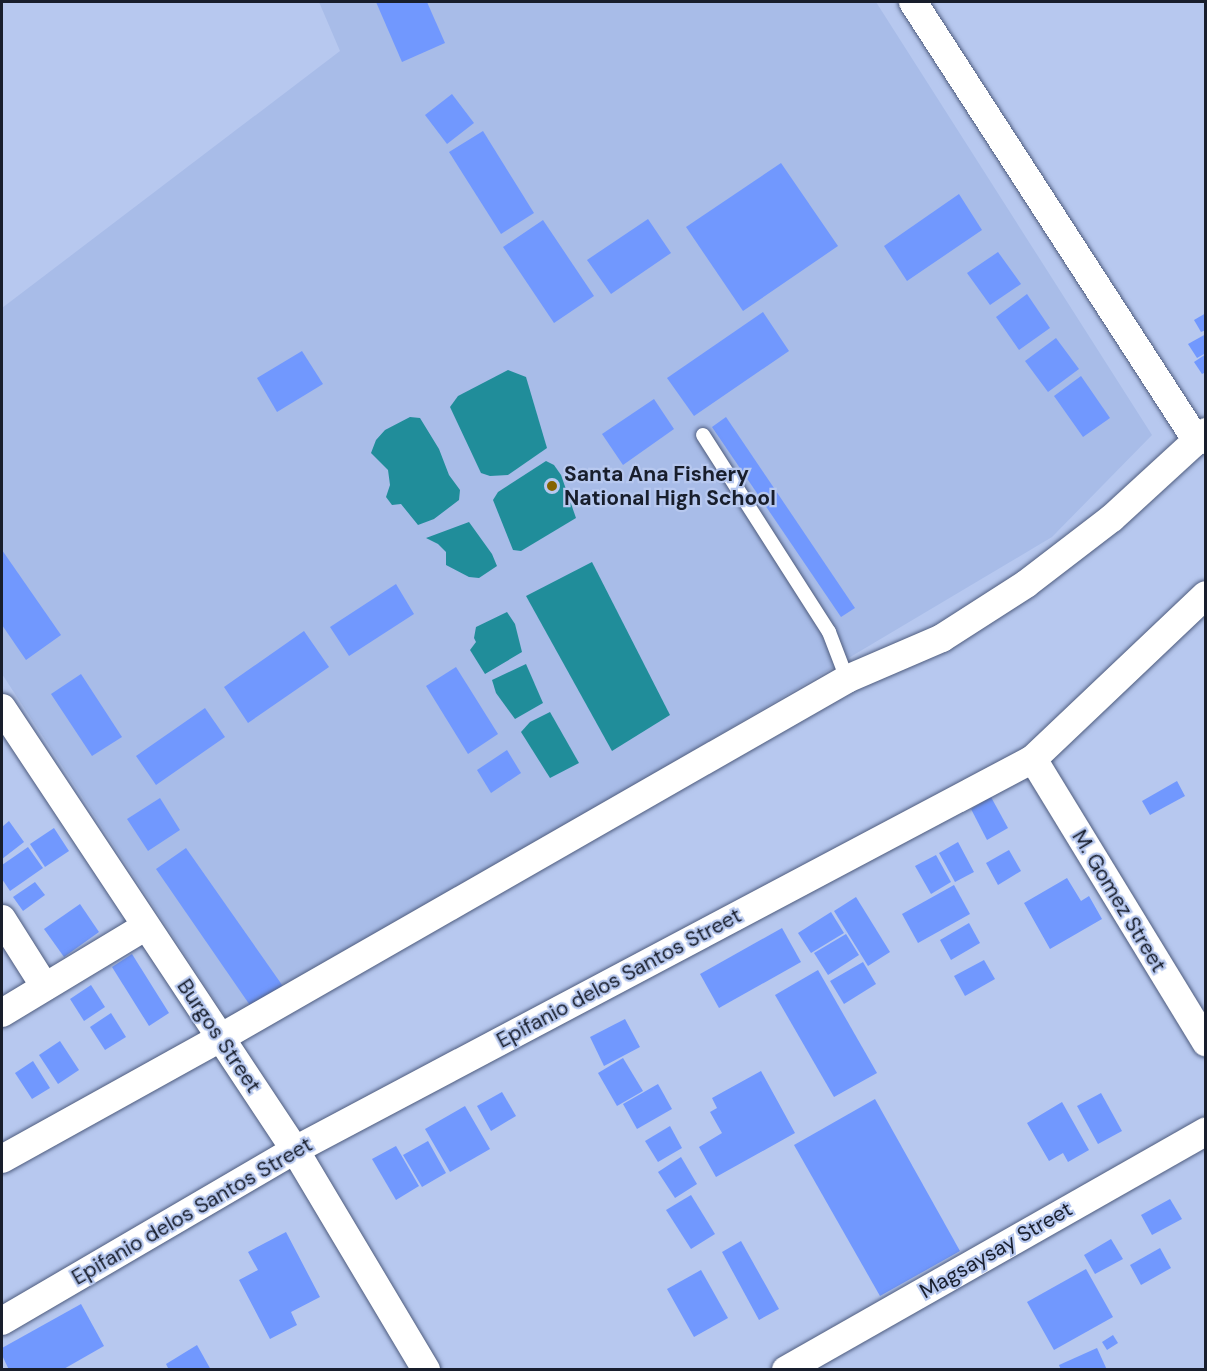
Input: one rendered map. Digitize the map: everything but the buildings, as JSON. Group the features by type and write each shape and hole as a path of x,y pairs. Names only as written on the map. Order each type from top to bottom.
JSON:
{"street":[{"path":"2,1159 220,1038 847,679 942,638 1026,584 1112,518 1201,436 913,2"},
{"name":"Epifanio delos Santos Street","path":"2,1321 295,1150 1033,759 1206,596"},
{"name":"Burgos Street","path":"2,708 295,1150 426,1370"},
{"name":"M. Gomez Street","path":"1033,759 1206,1042"},
{"path":"2,919 45,987"},
{"path":"2,1013 146,926"},
{"name":"Magsaysay Street","path":"786,1370 1206,1131"}],"lane":[{"path":"703,435 829,632 847,679"}],"shaded area":[{"name":"Santa Ana Fishery National High School","path":"319,2 876,2 1152,435 1052,537 231,1025 2,674 2,308 340,51"},
{"path":"508,370 526,377 547,448 508,475 490,476 481,473 450,407 458,396"},
{"path":"410,417 420,418 439,449 449,475 460,490 459,500 434,519 418,525 401,504 392,505 386,497 390,485 388,470 371,453 376,440 385,430"},
{"path":"546,461 554,465 561,475 576,518 521,551 513,550 493,500 498,492"},
{"path":"469,522 492,554 497,566 479,578 469,577 446,565 446,552 438,544 426,538"},
{"path":"592,562 670,715 612,751 526,596"},
{"path":"507,612 515,624 522,652 485,674 470,650 476,642 474,638 476,627"},
{"path":"526,664 543,703 515,719 496,693 492,680"},
{"path":"550,712 579,763 550,778 521,732 530,722"}],"place":[{"name":"Santa Ana Fishery National High School","path":"552,486"}]}
